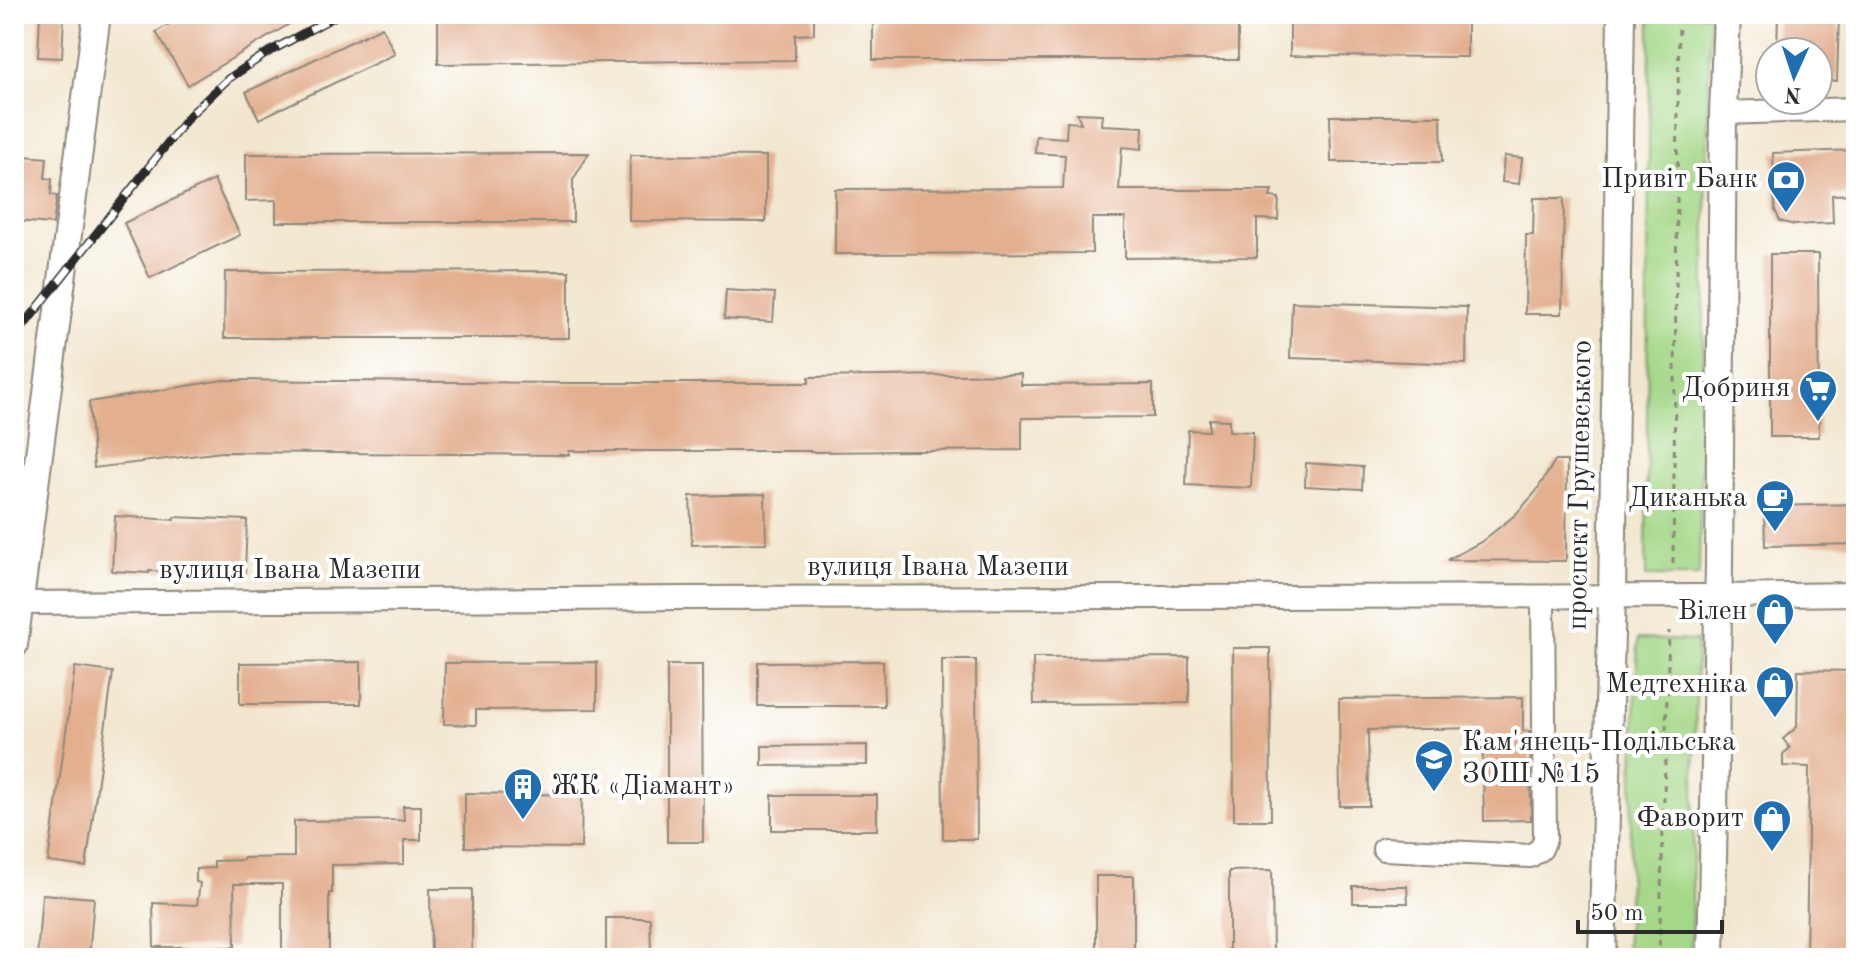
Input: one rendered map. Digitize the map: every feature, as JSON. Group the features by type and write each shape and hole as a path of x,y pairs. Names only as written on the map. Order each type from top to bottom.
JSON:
{"main road":[{"path":"14,645 97,14"},
{"name":"проспект Грушевського","path":"1602,958 1612,597 1621,14"},
{"path":"1711,958 1727,14"}],"street":[{"path":"1723,113 1856,109"},
{"name":"вулиця Івана Мазепи","path":"20,603 1856,594"},
{"path":"1384,849 1530,856 1541,849 1545,839 1543,597"}],"path":[{"path":"1673,563 1679,14"},
{"path":"1659,958 1669,631"}],"green space":[{"path":"1650,14 1710,14 1699,576 1646,576"},
{"path":"1638,639 1697,641 1691,958 1626,958"}],"building":[{"path":"40,14 64,15 62,58 38,57"},
{"path":"186,14 306,14 188,85 156,32"},
{"path":"438,14 814,14 814,34 795,35 795,60 438,64"},
{"path":"873,14 1238,14 1238,60 873,60"},
{"path":"1290,14 1467,14 1467,57 1290,56"},
{"path":"1778,15 1839,17 1837,81 1834,81 1834,36 1777,36"},
{"path":"382,27 395,54 259,119 246,92"},
{"path":"1077,113 1102,114 1101,125 1143,127 1142,149 1122,147 1119,190 1272,190 1270,197 1279,198 1278,220 1257,219 1257,257 1125,258 1125,218 1092,218 1092,253 835,254 835,189 1063,188 1065,155 1035,153 1036,136 1066,138 1067,122 1081,123"},
{"path":"1330,116 1441,116 1442,162 1331,162"},
{"path":"1856,150 1856,194 1832,195 1833,223 1794,225 1780,221 1775,210 1773,153"},
{"path":"589,153 573,180 573,222 276,222 276,200 246,201 246,154"},
{"path":"630,155 766,156 766,222 629,221"},
{"path":"24,156 47,158 45,178 52,179 51,195 57,196 53,224 17,221"},
{"path":"1504,156 1522,158 1519,184 1502,182"},
{"path":"214,180 240,235 150,278 124,223"},
{"path":"1534,198 1564,198 1562,314 1525,314 1526,235 1533,235"},
{"path":"1770,254 1818,254 1819,437 1770,437"},
{"path":"569,271 569,338 224,338 225,272"},
{"path":"726,290 775,293 773,322 724,319"},
{"path":"1292,302 1467,307 1466,364 1290,358"},
{"path":"1021,374 1021,385 1153,384 1153,417 1022,418 1022,450 569,451 569,455 222,452 94,468 89,402 223,380 809,383 809,377"},
{"path":"1209,419 1229,420 1229,431 1253,432 1251,488 1186,485 1188,430 1209,431"},
{"path":"1555,461 1567,461 1566,561 1447,560 1481,542 1515,515 1535,493"},
{"path":"1306,463 1363,467 1362,489 1305,486"},
{"path":"765,494 766,543 692,545 690,496"},
{"path":"1856,504 1856,544 1765,546 1764,506"},
{"path":"115,516 247,520 245,574 112,571"},
{"path":"1233,648 1270,648 1271,820 1234,820"},
{"path":"1189,657 1189,703 1034,704 1033,658"},
{"path":"942,660 976,660 977,839 943,839"},
{"path":"883,661 884,706 758,706 758,662"},
{"path":"361,662 361,704 240,704 240,663"},
{"path":"597,662 597,709 476,710 476,725 444,724 445,663"},
{"path":"667,665 702,665 703,842 667,842"},
{"path":"75,667 113,672 86,867 48,862"},
{"path":"1798,670 1856,671 1850,958 1806,958 1809,767 1783,766 1783,754 1790,748 1783,739 1797,727"},
{"path":"1523,697 1523,731 1530,731 1531,820 1484,821 1482,728 1368,730 1369,806 1340,806 1339,699"},
{"path":"867,745 867,765 762,766 762,746"},
{"name":"ЖК «Діамант»","path":"465,793 582,795 581,848 465,847"},
{"path":"772,795 877,795 877,830 772,830"},
{"path":"403,806 421,806 421,840 404,840 404,864 332,865 329,958 282,958 282,884 234,884 235,947 154,947 153,903 197,905 200,883 196,882 196,869 214,868 214,861 294,857 294,821 404,820"},
{"path":"1272,870 1273,958 1229,958 1229,871"},
{"path":"1096,876 1134,876 1134,958 1096,958"},
{"path":"1353,886 1407,886 1408,903 1353,903"},
{"path":"430,889 472,889 472,958 431,958"},
{"path":"42,894 94,898 89,958 37,958"},
{"path":"606,918 650,918 651,952 632,952 632,958 606,958"}],"railway":[{"path":"14,338 189,116 228,79 267,53 339,14"}],"place":[{"name":"Привіт Банк","path":"1786,214"},
{"name":"Добриня","path":"1818,423"},
{"name":"Диканька","path":"1775,533"},
{"name":"Вiлен","path":"1775,646"},
{"name":"Медтехніка","path":"1775,719"},
{"name":"Кам'янець-Подільська ЗОШ №15","path":"1434,793"},
{"name":"ЖК «Діамант»","path":"523,821"},
{"name":"Фаворит","path":"1772,853"}]}
